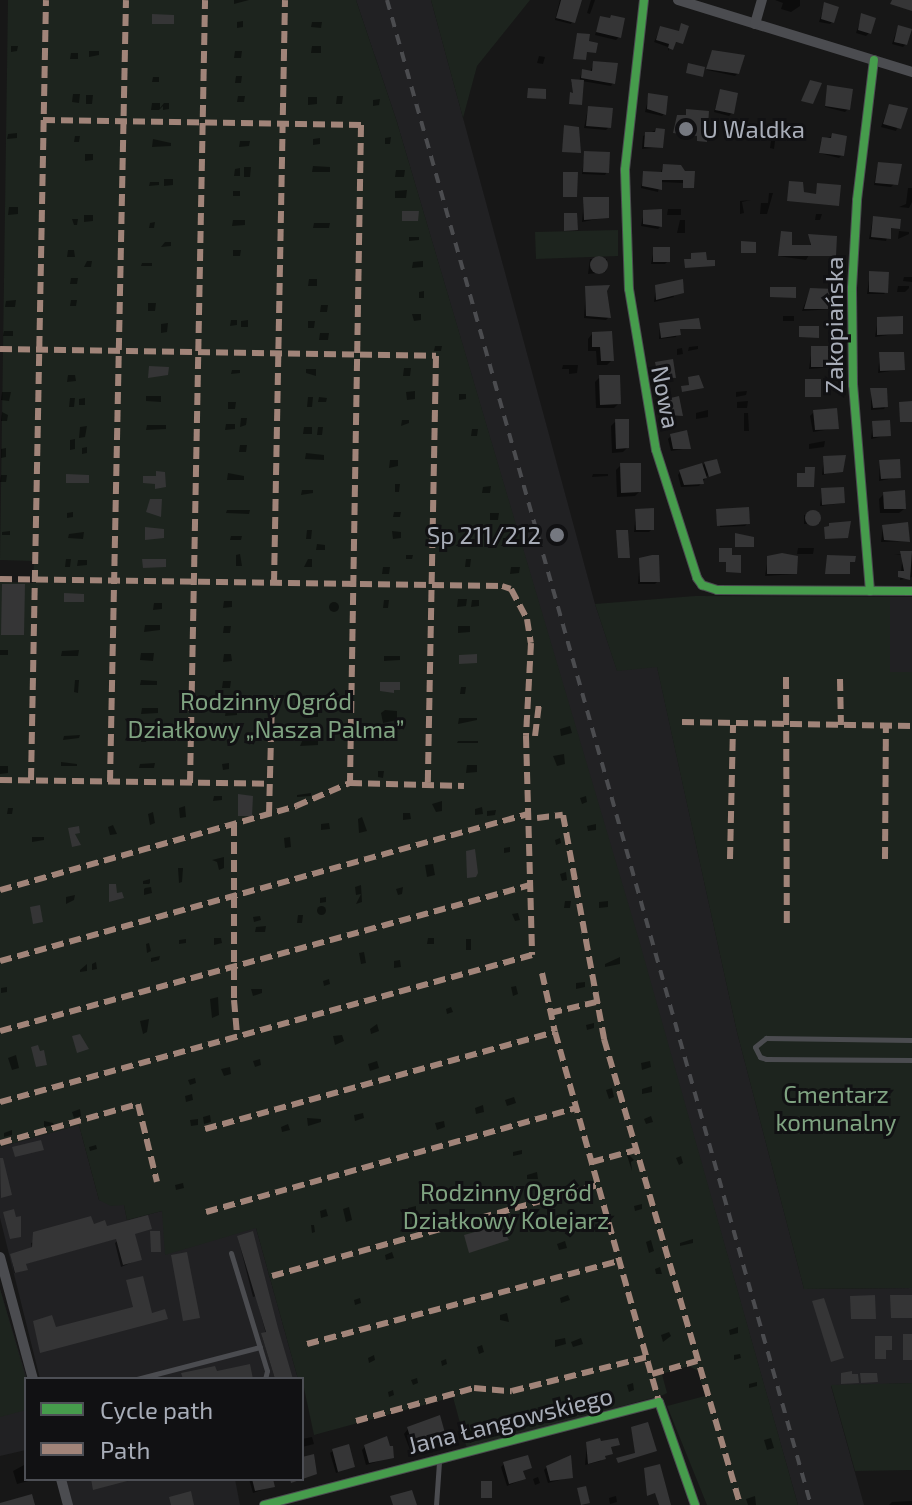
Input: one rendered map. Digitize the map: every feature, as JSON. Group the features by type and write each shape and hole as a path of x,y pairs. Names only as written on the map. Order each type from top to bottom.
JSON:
{"street":[{"name":"Nowa","path":"644,0 626,154 629,289 656,450 691,565 702,585 717,590 912,591"},
{"path":"678,0 912,72"},
{"path":"755,24 762,0"},
{"name":"Zakopiańska","path":"870,591 853,385 852,288 858,185 874,60"},
{"path":"0,1258 32,1377"},
{"name":"Jana Łangowskiego","path":"264,1505 403,1467 439,1462 659,1402 695,1505"},
{"path":"62,1481 68,1505"}],"lane":[{"path":"912,1040 766,1038 755,1047 756,1053 766,1059 912,1060"},
{"path":"231,1253 260,1347 265,1377"},
{"path":"145,1377 260,1347"},
{"name":"Jana Łangowskiego","path":"436,1505 439,1462"}],"shaded area":[{"path":"356,0 431,0 595,604 617,670 657,666 737,1032 804,1289 912,1288 912,1383 831,1386 864,1505 798,1505 638,940 396,119"},
{"path":"890,597 912,597 912,672 890,672"},
{"path":"79,1125 99,1200 124,1205 127,1220 162,1211 256,1228 297,1377 40,1377 0,1218 0,1147"},
{"path":"0,1289 26,1377 24,1450 0,1456"},
{"path":"67,1481 235,1481 240,1505 73,1505"}],"green space":[{"name":"Rodzinny Ogród Działkowy „Nasza Palma”","path":"8,0 356,0 396,119 639,940 798,1505 707,1505 667,1406 705,1396 698,1371 689,1366 662,1374 667,1393 663,1395 467,1449 453,1397 314,1435 304,1377 297,1377 256,1228 165,1255 162,1211 127,1220 124,1205 111,1206 99,1200 79,1125 0,1147 0,582 33,583 34,561 0,560"},
{"path":"431,0 530,0 477,66 463,118"},
{"path":"618,230 618,256 536,259 535,232"},
{"name":"Cmentarz komunalny","path":"695,596 890,597 890,672 912,672 912,1288 804,1289 737,1032 657,667 617,671 595,604"},
{"path":"0,1289 25,1377 24,1411 0,1417"},
{"path":"912,1383 912,1470 855,1471 831,1385"}],"building":[{"path":"561,0 582,0 575,23 556,18"},
{"path":"892,0 912,0 912,11 890,4"},
{"path":"824,2 839,7 834,23 821,19"},
{"path":"861,13 876,18 871,34 858,30"},
{"path":"152,14 174,15 174,24 152,24"},
{"path":"611,15 625,18 621,38 596,32 600,16 610,18"},
{"path":"681,23 689,26 683,44 676,42 673,50 668,48 669,44 656,40 660,26 679,31"},
{"path":"898,25 912,29 907,45 894,42"},
{"path":"577,33 590,34 589,41 598,43 596,53 587,52 586,60 573,59"},
{"path":"712,50 745,55 739,74 706,69"},
{"path":"593,61 618,63 615,84 581,78 582,69 592,71"},
{"path":"688,63 705,67 703,77 686,73"},
{"path":"571,79 584,80 582,105 569,104 570,92 573,93"},
{"path":"810,80 822,83 813,104 801,101"},
{"path":"827,85 853,89 850,110 825,106"},
{"path":"528,88 546,89 546,99 527,98"},
{"path":"720,89 738,93 734,114 715,110"},
{"path":"648,93 668,96 666,115 647,109"},
{"path":"889,104 908,108 901,129 883,124"},
{"path":"588,106 613,108 611,128 586,126"},
{"path":"686,109 709,111 707,142 697,141 697,136 673,133 677,115 686,115"},
{"path":"564,125 579,127 581,153 562,152"},
{"path":"656,128 665,129 663,148 644,147 645,132 655,132"},
{"path":"832,133 847,136 844,156 819,153 822,137 831,138"},
{"path":"584,151 610,152 609,173 583,172"},
{"path":"878,162 902,164 898,185 875,183"},
{"path":"663,164 681,165 685,171 695,171 694,188 683,188 683,180 662,180 662,190 642,186 643,171 662,172"},
{"path":"563,172 578,172 577,197 563,197"},
{"path":"789,181 803,182 804,192 816,194 817,183 841,185 839,206 787,201"},
{"path":"583,197 609,197 609,218 584,220"},
{"path":"662,209 662,227 643,224 643,210"},
{"path":"402,211 419,211 418,221 402,221"},
{"path":"564,213 577,213 578,230 564,231"},
{"path":"873,216 901,219 900,229 891,228 891,239 871,237"},
{"path":"781,231 792,232 792,245 811,245 808,234 837,236 836,256 778,256"},
{"path":"741,241 756,242 756,253 741,253"},
{"path":"653,247 670,247 670,262 653,262"},
{"path":"706,252 707,260 715,260 715,266 685,268 684,259 691,259 691,253"},
{"path":"595,256 603,256 608,265 606,272 595,274 590,269 590,261"},
{"path":"869,271 889,272 888,293 869,292"},
{"path":"683,279 684,293 656,300 655,285"},
{"path":"610,285 607,291 611,318 586,316 585,286"},
{"path":"770,287 796,287 796,298 770,297"},
{"path":"810,288 835,289 834,309 804,309"},
{"path":"903,316 903,334 877,335 877,317"},
{"path":"699,318 701,329 680,329 681,335 661,338 659,323"},
{"path":"799,326 819,326 819,338 799,337"},
{"path":"612,331 614,361 601,361 600,347 592,347 592,332"},
{"path":"811,346 835,346 835,367 811,367"},
{"path":"879,352 904,352 905,370 880,371"},
{"path":"673,359 676,378 658,377 655,362"},
{"path":"149,366 169,367 168,375 148,378"},
{"path":"599,375 620,375 621,404 600,405"},
{"path":"699,375 704,388 682,392 681,386 689,385 688,377"},
{"path":"805,379 821,379 821,397 805,397"},
{"path":"870,388 887,388 888,407 873,408"},
{"path":"679,396 683,416 665,415 662,400"},
{"path":"912,401 912,422 900,422 899,402"},
{"path":"837,408 839,429 815,430 813,410"},
{"path":"615,419 629,419 629,448 616,449"},
{"path":"890,420 891,436 873,437 872,421"},
{"path":"687,430 691,449 673,449 670,434"},
{"path":"846,455 843,472 824,474 823,456"},
{"path":"717,459 721,473 709,477 704,462"},
{"path":"900,459 901,478 881,479 879,460"},
{"path":"620,463 641,463 641,492 621,493"},
{"path":"702,463 707,478 703,479 704,484 684,485 679,470"},
{"path":"805,467 815,467 814,487 797,487 797,473 805,473"},
{"path":"156,471 165,472 166,487 155,489 155,484 143,483 143,476 156,476"},
{"path":"66,474 89,475 89,483 66,483"},
{"path":"844,487 845,503 822,505 821,488"},
{"path":"905,490 906,509 884,509 883,492"},
{"path":"150,499 162,499 161,517 146,512"},
{"path":"749,507 750,524 717,526 716,509"},
{"path":"654,508 654,530 636,530 635,509"},
{"path":"810,510 816,510 821,518 819,524 810,526 805,521 805,515"},
{"path":"851,521 848,538 825,539 824,527 829,523"},
{"path":"908,522 910,542 884,540 882,525"},
{"path":"145,527 164,529 164,538 145,540"},
{"path":"616,530 628,530 630,558 618,558"},
{"path":"735,533 754,537 754,547 735,547"},
{"path":"719,548 732,548 732,555 741,555 741,573 726,572 726,562 719,562"},
{"path":"900,551 912,551 910,580 898,577 898,571 904,571"},
{"path":"782,553 798,556 797,574 767,574 767,556"},
{"path":"659,555 660,582 640,582 639,558"},
{"path":"827,555 856,556 855,562 850,562 850,574 825,574"},
{"path":"142,559 166,559 166,567 143,568"},
{"path":"2,584 25,584 24,635 1,635"},
{"path":"64,593 84,594 84,602 64,602"},
{"path":"477,654 477,663 459,664 459,655"},
{"path":"380,682 400,682 400,690 394,690 394,693 380,691"},
{"path":"238,794 253,796 252,816 238,816"},
{"path":"79,826 80,833 75,834 81,845 72,847 68,828"},
{"path":"475,849 478,873 476,877 467,878 466,851"},
{"path":"109,884 116,884 117,893 122,892 124,898 109,902"},
{"path":"40,905 43,922 33,924 30,907"},
{"path":"80,1034 89,1049 77,1053 72,1036"},
{"path":"38,1045 40,1051 44,1050 47,1065 36,1067 31,1047"},
{"path":"41,1140 44,1150 15,1157 12,1147"},
{"path":"0,1158 3,1158 12,1195 1,1198"},
{"path":"14,1209 16,1217 21,1216 21,1237 10,1239 3,1212"},
{"path":"148,1215 152,1229 135,1234 142,1260 123,1265 116,1239 26,1264 28,1270 15,1273 10,1254 32,1247 33,1232 91,1216 94,1224 105,1220 107,1226"},
{"path":"500,1225 509,1240 469,1253 464,1235"},
{"path":"150,1231 160,1231 161,1252 151,1252"},
{"path":"253,1231 292,1377 274,1377 261,1333 266,1332 237,1236"},
{"path":"187,1252 200,1318 183,1321 171,1255"},
{"path":"143,1276 152,1313 165,1309 168,1319 40,1353 33,1321 52,1315 56,1327 133,1307 126,1280"},
{"path":"875,1295 876,1319 851,1319 850,1296"},
{"path":"890,1295 912,1295 912,1318 891,1318"},
{"path":"824,1298 844,1358 831,1362 812,1301"},
{"path":"903,1334 912,1334 912,1360 903,1360"},
{"path":"875,1336 892,1336 892,1350 886,1350 886,1359 875,1359"},
{"path":"250,1364 253,1377 182,1377 181,1373 215,1366 217,1371"},
{"path":"852,1371 852,1374 858,1374 859,1383 841,1384 841,1373"},
{"path":"860,1373 877,1373 878,1382 861,1383"},
{"path":"440,1415 445,1433 431,1434 437,1447 415,1453 407,1427"},
{"path":"648,1422 657,1451 618,1463 616,1458 635,1453 631,1427"},
{"path":"387,1436 390,1446 393,1446 394,1458 369,1463 364,1445"},
{"path":"600,1438 601,1441 618,1438 620,1445 611,1447 613,1454 605,1456 606,1459 588,1464 586,1442"},
{"path":"349,1444 355,1467 338,1472 332,1449"},
{"path":"314,1454 317,1474 304,1478 304,1456"},
{"path":"528,1455 532,1468 523,1471 526,1479 509,1484 503,1462"},
{"path":"571,1455 573,1478 550,1481 546,1466"},
{"path":"660,1464 671,1505 659,1505 655,1493 647,1496 644,1468"},
{"path":"91,1481 127,1481 93,1490"},
{"path":"252,1481 274,1481 275,1487 255,1491"},
{"path":"481,1481 492,1481 492,1498 481,1498"},
{"path":"586,1486 590,1503 581,1505 577,1488"},
{"path":"412,1490 417,1505 393,1505 390,1496"},
{"path":"191,1491 194,1505 171,1505 169,1497"},
{"path":"32,1494 35,1505 0,1505 0,1503"}],"railway":[{"path":"387,0 811,1505"}],"marked path":[{"path":"31,780 46,0"},
{"path":"110,782 126,0"},
{"path":"190,783 205,0"},
{"path":"274,583 285,0"},
{"path":"43,120 361,125 350,783"},
{"path":"0,349 436,356 428,786"},
{"path":"0,579 502,586 511,589 527,619 531,643 526,736 532,955 0,1102"},
{"path":"786,677 787,926"},
{"path":"840,679 841,725"},
{"path":"269,814 272,698"},
{"path":"535,736 539,701"},
{"path":"682,722 912,726"},
{"path":"730,859 733,725"},
{"path":"885,859 886,725"},
{"path":"0,780 270,784"},
{"path":"350,783 464,786"},
{"path":"0,890 296,806 350,783"},
{"path":"0,961 528,814"},
{"path":"537,818 563,815 604,1039 740,1505"},
{"path":"234,824 234,1000 237,1036"},
{"path":"0,1031 530,885"},
{"path":"542,973 555,1032 659,1402"},
{"path":"550,1013 596,1002"},
{"path":"205,1129 555,1032"},
{"path":"0,1143 138,1104 157,1182"},
{"path":"206,1212 576,1108"},
{"path":"592,1162 636,1150"},
{"path":"272,1276 598,1185"},
{"path":"307,1344 620,1261"},
{"path":"356,1421 474,1388 512,1391 647,1357"},
{"path":"652,1374 697,1361"}],"cycle path":[{"path":"644,0 625,170 629,289 656,450 697,578 702,585 717,590 912,591"},
{"path":"870,591 853,385 852,288 857,200 874,60"},
{"path":"264,1505 659,1402 695,1505"}],"place":[{"name":"U Waldka","path":"686,129"},
{"name":"Sp 211/212","path":"557,535"}],"park label":[{"name":"Rodzinny Ogród Działkowy Kolejarz","path":"506,1206"}]}
